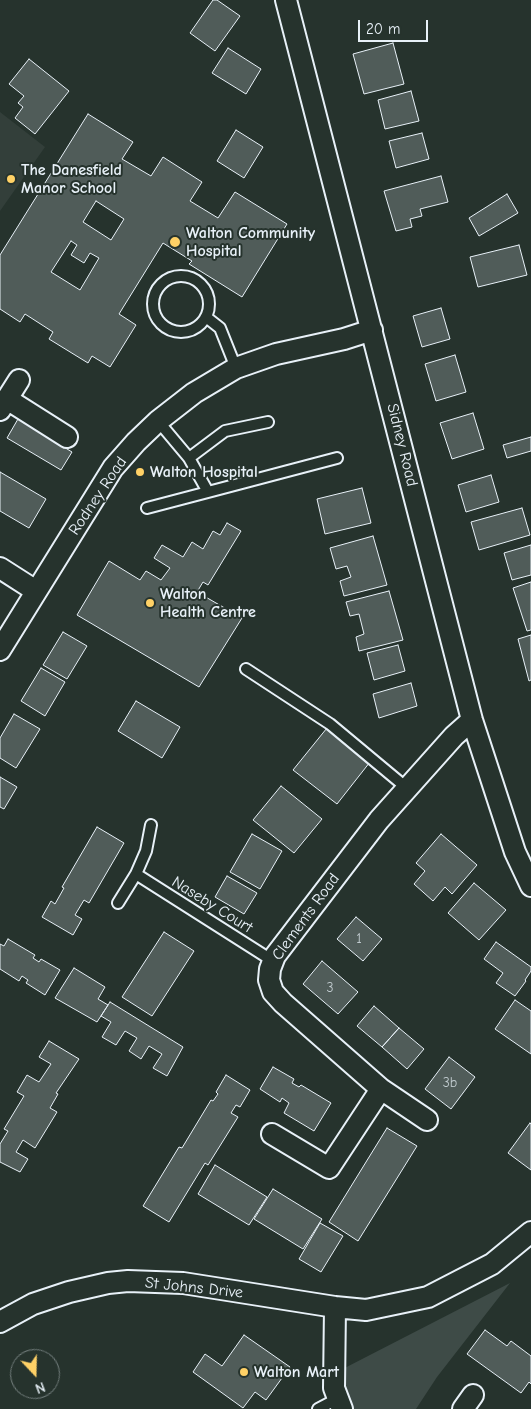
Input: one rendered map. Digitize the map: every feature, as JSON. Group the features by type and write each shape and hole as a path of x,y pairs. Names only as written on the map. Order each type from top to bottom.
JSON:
{"street":[{"name":"Sidney Road","path":"286,0 472,720 515,852 531,886"},
{"name":"Rodney Road","path":"0,650 113,468 158,421 194,393 236,368 276,354 344,339 372,330"},
{"path":"19,380 4,404 67,437"},
{"path":"0,568 36,591"},
{"name":"Clements Road","path":"427,1120 381,1089 283,1003 273,992 269,980 270,969 273,961 379,820 454,736 472,720"},
{"path":"272,1134 329,1168 381,1089"},
{"name":"St Johns Drive","path":"0,1322 33,1304 69,1292 108,1283 128,1281 183,1284 366,1310 428,1297 492,1264 531,1232"},
{"path":"335,1307 333,1374 334,1388 340,1404"}],"lane":[{"path":"189,277 205,289 209,308 206,318 200,326 192,331 182,333 163,327 156,320 153,310 152,301 155,291 161,283 170,278 189,277"},
{"path":"206,318 220,328 236,368"},
{"path":"158,421 189,458 208,492"},
{"path":"189,458 225,431 268,422"},
{"path":"147,508 337,458"},
{"path":"246,669 330,724 408,789"},
{"path":"118,903 136,874 146,851 151,825"},
{"name":"Naseby Court","path":"136,874 273,961"},
{"path":"318,1409 340,1404"}],"shaded area":[{"name":"The Danesfield Manor School","path":"0,112 45,147 0,211"},
{"path":"510,1283 437,1377 416,1409 342,1409 333,1374"}],"building":[{"path":"213,0 217,0 240,16 215,51 190,33"},
{"path":"393,43 404,84 364,94 353,54"},
{"path":"228,48 261,69 246,94 212,73"},
{"path":"29,59 69,91 35,134 15,118 23,107 18,103 24,96 9,84"},
{"path":"411,91 419,121 385,129 378,100"},
{"name":"Walton Community Hospital","path":"88,114 133,142 122,159 151,176 163,157 202,182 190,201 218,218 235,192 287,224 242,297 189,264 192,261 163,243 119,314 136,325 110,367 92,356 88,363 49,339 53,332 25,314 20,322 0,309 0,255","holes":["96,201 124,219 111,240 83,222","71,241 77,245 71,255 84,263 90,253 99,258 80,290 51,272"]},
{"path":"236,130 263,147 244,178 217,161"},
{"path":"422,133 429,159 396,168 389,141"},
{"path":"441,176 448,202 420,209 422,216 410,219 412,227 396,231 384,191"},
{"path":"507,194 518,213 479,236 469,218"},
{"path":"519,245 527,275 478,287 470,257"},
{"path":"441,308 450,339 422,347 413,316"},
{"path":"455,355 466,392 436,401 425,364"},
{"path":"473,413 484,449 452,459 440,423"},
{"path":"18,419 72,452 61,470 7,438"},
{"path":"531,437 531,451 507,458 503,445"},
{"path":"0,472 46,499 29,528 0,511"},
{"path":"491,475 499,502 466,512 458,485"},
{"path":"362,488 371,523 325,534 317,499"},
{"path":"522,508 530,535 479,550 471,522"},
{"name":"Walton Health Centre","path":"227,523 241,531 208,585 203,582 197,592 242,618 199,687 77,615 109,561 140,580 146,571 161,580 170,568 154,558 162,545 183,557 192,542 203,549 213,531 220,535"},
{"path":"373,536 387,585 344,596 340,581 351,577 347,566 336,569 330,548"},
{"path":"531,545 531,575 512,580 504,553"},
{"path":"531,582 531,630 527,631 513,588"},
{"path":"389,591 403,640 359,651 356,637 364,634 359,614 350,616 346,602"},
{"path":"63,632 87,646 67,679 43,665"},
{"path":"531,635 531,680 529,681 518,639"},
{"path":"398,645 405,671 374,680 367,653"},
{"path":"41,668 65,682 45,716 21,701"},
{"path":"411,683 417,706 379,718 373,694"},
{"path":"136,701 180,727 162,758 118,731"},
{"path":"14,714 40,729 16,768 0,758 0,738"},
{"path":"327,728 370,762 337,804 293,770"},
{"path":"0,777 17,787 4,809 0,807"},
{"path":"281,786 322,819 294,853 253,820"},
{"path":"97,827 124,843 89,903 84,900 75,915 82,919 73,935 42,917 51,901 55,904 64,888 62,887"},
{"path":"252,834 282,851 260,889 230,872"},
{"path":"441,834 477,865 452,894 445,887 433,901 414,884 425,871 416,863"},
{"path":"227,876 257,893 244,914 215,897"},
{"path":"474,883 506,910 479,940 448,913"},
{"path":"356,917 382,939 363,961 337,939"},
{"path":"164,932 194,951 152,1016 122,997"},
{"path":"8,939 35,955 33,958 39,962 41,959 60,970 45,995 26,983 28,980 22,976 19,981 0,969 0,944 4,946"},
{"path":"496,942 531,967 526,981 515,996 496,983 503,973 484,959"},
{"path":"322,961 358,992 338,1014 303,984"},
{"path":"74,968 105,987 98,999 108,1005 97,1022 55,998"},
{"path":"515,1000 531,1011 531,1054 495,1029"},
{"path":"110,1002 183,1047 167,1076 153,1068 162,1054 149,1046 141,1059 129,1051 137,1038 125,1031 116,1045 102,1037 111,1022 101,1016"},
{"path":"374,1006 399,1028 382,1047 357,1026"},
{"path":"399,1028 424,1049 407,1069 382,1047"},
{"path":"49,1041 79,1059 56,1093 58,1094 50,1108 57,1112 35,1148 23,1140 16,1152 28,1159 20,1172 0,1162 0,1144 8,1131 4,1129 24,1096 17,1092 27,1075 39,1082 51,1064 39,1057"},
{"path":"449,1057 475,1077 451,1109 425,1089"},
{"path":"273,1067 294,1079 292,1083 299,1087 301,1085 331,1103 314,1131 284,1113 289,1103 282,1098 280,1102 260,1089"},
{"path":"226,1075 250,1090 240,1107 236,1105 231,1113 238,1117 208,1165 205,1163 169,1222 143,1206 179,1147 182,1148 211,1100 213,1101 218,1094 216,1092"},
{"path":"531,1124 531,1170 508,1153"},
{"path":"387,1128 417,1146 358,1241 329,1222"},
{"path":"215,1165 267,1197 249,1225 198,1194"},
{"path":"273,1189 322,1219 303,1249 254,1219"},
{"path":"320,1223 343,1236 321,1272 299,1259"},
{"path":"485,1330 507,1346 511,1341 531,1356 531,1384 529,1382 521,1393 467,1354"},
{"path":"244,1335 290,1367 266,1400 255,1392 243,1408 193,1372 205,1354 222,1366"}],"place":[{"name":"The Danesfield Manor School","path":"11,179"},
{"name":"Walton Community Hospital","path":"175,242"},
{"name":"Walton Hospital","path":"140,472"},
{"name":"Walton Health Centre","path":"150,603"},
{"name":"Walton Mart","path":"244,1372"}]}
